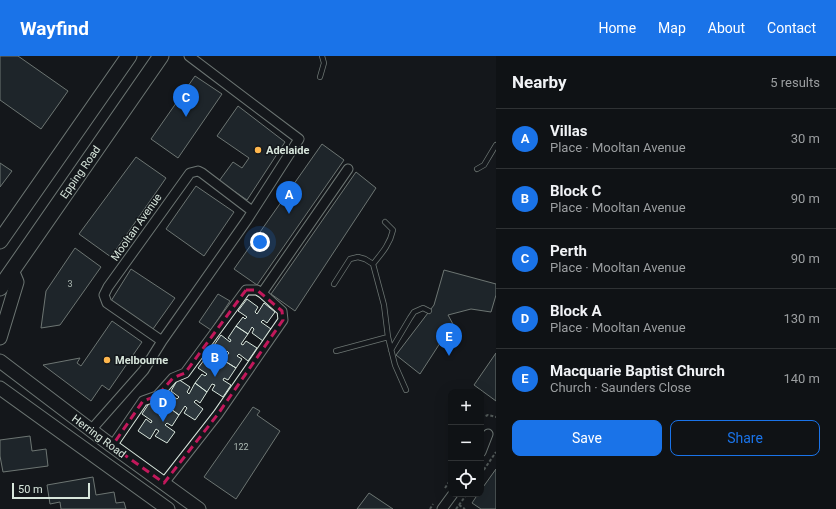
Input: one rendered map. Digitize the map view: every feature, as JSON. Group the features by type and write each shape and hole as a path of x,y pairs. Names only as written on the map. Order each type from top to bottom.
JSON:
{"main road":[{"path":"0,241 129,56"},
{"name":"Epping Road","path":"0,288 161,56"},
{"path":"0,338 17,282 12,270"},
{"name":"Herring Road","path":"0,361 112,446 199,509"},
{"name":"Herring Road","path":"3,392 168,509"}],"street":[{"path":"91,430 144,370 162,341 252,211 299,139 189,56"},
{"path":"262,293 348,169"},
{"name":"Mooltan Avenue","path":"162,341 107,303 104,295 108,287 190,173 198,171 252,211"},
{"path":"112,446 143,401 157,396 173,378 185,373 246,290 257,290 262,293 282,311 283,320 218,414 164,483"},
{"path":"484,444 488,434"},
{"path":"442,509 451,497"}],"lane":[{"path":"320,77 324,63 322,56"},
{"path":"477,169 484,165 496,145"},
{"path":"373,264 388,245 392,235 393,230 386,222"},
{"path":"334,284 350,259 358,257 373,264 384,305 391,350 395,365 406,390"},
{"path":"391,350 414,312 423,308 429,311"},
{"path":"336,351 388,338"}],"path":[{"path":"484,417 488,415 496,417"},
{"path":"484,470 496,452"},
{"path":"456,509 465,497"},
{"path":"459,505 465,509"}],"highlighted area":[{"path":"246,290 257,290 282,311 283,320 218,414 164,483 112,446 143,401 157,396 173,378 185,373"}],"building":[{"path":"0,56 18,56 68,91 41,129 0,100"},
{"path":"195,76 222,94 178,158 151,139"},
{"name":"Adelaide","path":"238,106 285,142 247,200 219,181 233,162 242,168 249,158 217,136"},
{"path":"322,144 344,160 257,285 234,269"},
{"path":"136,157 166,178 111,257 79,234"},
{"path":"0,163 12,171 0,187"},
{"path":"356,172 376,188 295,311 271,294"},
{"path":"196,186 234,212 204,256 166,229"},
{"path":"75,248 101,267 60,325 41,328 46,291"},
{"path":"131,269 175,298 153,329 111,301"},
{"path":"444,270 496,284 496,295 491,312 471,309 448,315 454,326 442,340 420,374 396,355 434,305"},
{"path":"218,294 230,301 211,330 199,322"},
{"path":"247,299 258,307 255,312 257,314 264,303 275,312 267,323 263,320 261,322 271,329 263,341 252,333 254,329 252,327 248,334 236,326 243,317 245,319 247,317 238,311"},
{"name":"Melbourne","path":"112,321 142,342 109,390 102,385 91,401 43,365 80,358 77,363 81,366"},
{"path":"236,326 248,334 241,344 243,345 246,341 257,348 248,361 239,354 237,356 242,359 236,368 223,360 229,353 227,351 224,355 212,348 221,335 230,342 231,340 228,338"},
{"path":"496,353 496,401 484,392 484,389 480,389 474,385"},
{"path":"207,356 218,364 215,369 217,370 223,360 236,368 228,380 224,378 223,380 231,385 223,397 212,390 215,385 212,384 207,392 195,383 202,374 205,376 207,374 198,368"},
{"path":"178,379 190,387 187,392 189,394 195,383 207,392 200,403 196,400 194,402 203,409 195,420 184,413 187,408 185,406 179,415 167,406 174,397 177,399 179,397 171,391"},
{"path":"150,402 162,409 159,415 160,416 167,406 179,415 172,426 167,423 165,425 175,432 167,443 155,436 159,431 156,429 150,439 138,431 146,419 151,423 152,421 142,414"},
{"path":"253,407 260,411 257,415 280,431 236,499 204,477"},
{"path":"30,436 32,451 46,449 48,466 3,472 0,456 0,440"},
{"path":"496,469 496,509 481,509 472,503 476,497 484,497 484,486"},
{"path":"93,477 96,495 114,492 116,503 124,502 126,509 61,509 60,502 50,504 47,485"},
{"path":"369,493 393,509 357,509"}],"place":[{"name":"Perth","path":"186,117"},
{"name":"Adelaide","path":"258,150"},
{"name":"Villas","path":"289,214"},
{"name":"Macquarie Baptist Church","path":"449,356"},
{"name":"Melbourne","path":"107,360"},
{"name":"Block C","path":"215,377"},
{"name":"Block A","path":"163,422"}]}
